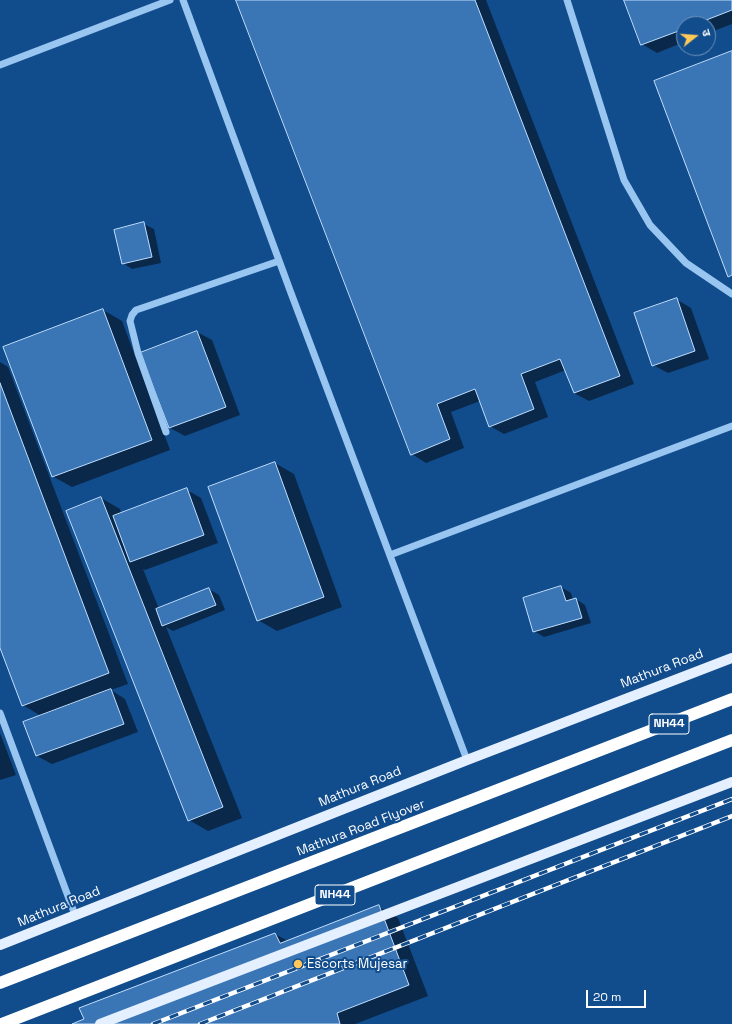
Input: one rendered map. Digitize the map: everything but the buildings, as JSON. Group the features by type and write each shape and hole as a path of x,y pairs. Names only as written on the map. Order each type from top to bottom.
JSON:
{"highway":[{"name":"Mathura Road Flyover","path":"0,983 732,699"},
{"name":"NH44","path":"2,1024 732,740"},
{"path":"712,748 732,744"}],"main road":[{"name":"Mathura Road","path":"0,946 467,760 732,658"},
{"path":"100,1024 732,782"}],"street":[{"path":"0,66 170,0"},
{"path":"183,0 279,261 467,760"},
{"path":"567,0 624,180 650,225 686,263 732,294"},
{"path":"166,432 138,353 130,321 132,315 136,310 279,261"},
{"path":"390,555 732,426"},
{"path":"0,713 75,915"}],"railway":[{"path":"153,1024 732,799"},
{"path":"200,1024 732,816"}],"place":[{"name":"Escorts Mujesar","path":"298,964"}]}
